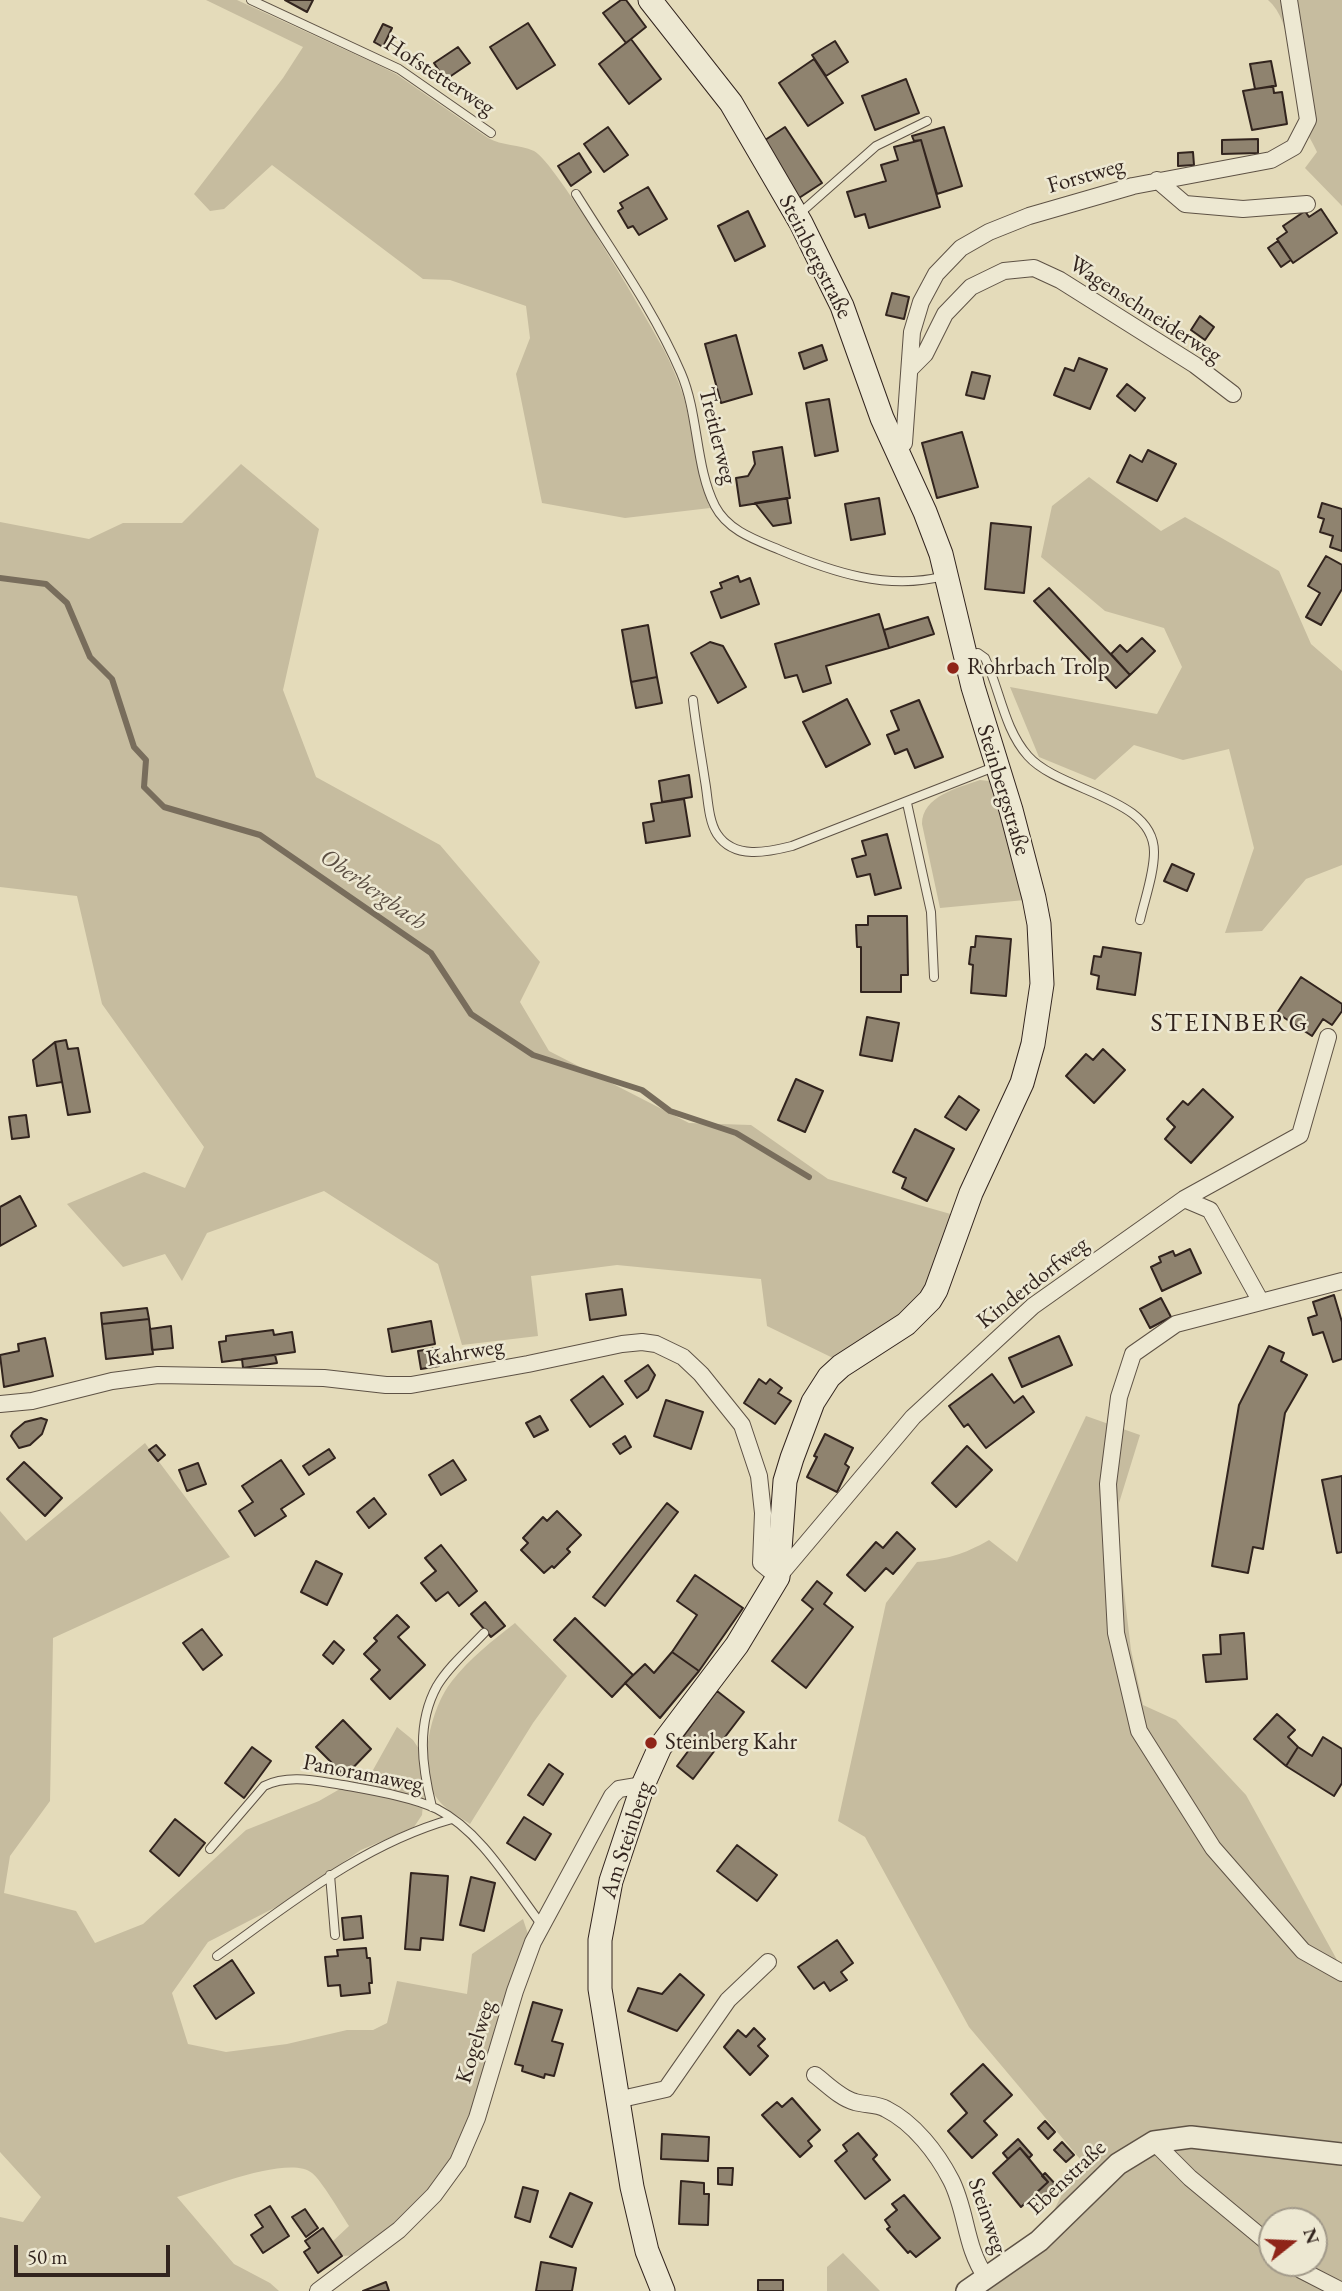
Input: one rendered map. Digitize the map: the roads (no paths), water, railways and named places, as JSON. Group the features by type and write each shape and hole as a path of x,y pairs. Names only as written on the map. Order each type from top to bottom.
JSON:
{"main road":[{"name":"Steinbergstraße","path":"650,0 704,65 731,103 797,216 842,306 882,418 925,512 947,576 965,656 1022,849 1039,924 1042,984 1033,1044 1022,1083 971,1193 930,1300 898,1330 841,1366 829,1377 813,1402 785,1481 778,1577"},
{"name":"Am Steinberg","path":"663,2291 641,2228 617,2099 600,1989 600,1940 611,1881 643,1785 660,1747 737,1645 778,1577"}],"street":[{"name":"Forstweg","path":"898,451 904,443 912,332 921,302 936,274 961,248 1008,223 1157,180 1271,160 1294,147 1308,120 1289,0"},
{"path":"1157,180 1185,204 1243,209 1307,204"},
{"name":"Wagenschneiderweg","path":"910,369 925,354 945,314 971,287 1004,271 1034,268 1060,280 1195,365 1233,394"},
{"name":"Kinderdorfweg","path":"778,1577 913,1417 1033,1306 1184,1199 1300,1135 1328,1037"},
{"path":"1184,1199 1210,1210 1261,1302"},
{"path":"1342,1281 1176,1324 1133,1354 1118,1397 1108,1484 1116,1633 1139,1731 1213,1848 1303,1951 1342,1973"},
{"name":"Kahrweg","path":"0,1404 32,1401 112,1381 159,1374 324,1378 411,1385 622,1344 656,1343 683,1357 701,1374 742,1425 759,1476 763,1513 761,1563 778,1577"},
{"name":"Kogelweg","path":"318,2291 399,2230 434,2195 458,2162 477,2118 515,1992 541,1924 612,1796 619,1789 643,1785"},
{"path":"617,2099 666,2089 728,2000 768,1962"},
{"name":"Steinweg","path":"815,2075 845,2098 884,2107 907,2122 943,2165 953,2184 976,2264 986,2277"},
{"name":"Ebenstraße","path":"967,2291 1039,2241 1118,2164 1154,2142 1191,2137 1342,2154"},
{"path":"1154,2142 1190,2178 1258,2234"},
{"path":"1315,2277 1342,2291"}],"lane":[{"name":"Hofstetterweg","path":"251,0 399,69 491,133"},
{"path":"797,216 876,146 927,121"},
{"name":"Treitlerweg","path":"576,194 670,350 693,411 711,495 719,512 733,527 764,543 847,575 906,582 947,576"},
{"path":"965,656 978,653 985,658 1010,728 1034,763 1059,778 1137,815 1149,829 1154,855 1140,920"},
{"path":"692,700 711,816 718,835 736,849 752,853 771,852 907,803 997,766"},
{"path":"907,803 931,912 934,977"},
{"path":"432,1807 422,1759 423,1732 429,1707 445,1675 484,1633"},
{"name":"Panoramaweg","path":"210,1849 264,1786 275,1781 295,1778 369,1790 432,1807 452,1819 488,1853 541,1924"},
{"name":"Panoramaweg","path":"217,1956 330,1875 398,1839 452,1819"},
{"path":"330,1875 335,1935"}],"waterway":[{"name":"Oberbergbach","path":"0,578 46,584 67,603 90,657 112,679 134,747 146,760 144,787 164,807 260,835 431,953 471,1014 533,1055 642,1090 670,1111 736,1133 809,1177"}],"place":[{"name":"Rohrbach Trolp","path":"953,668"},
{"name":"Steinberg Kahr","path":"651,1743"}],"district":[{"name":"STEINBERG","path":"1230,1024"}]}
